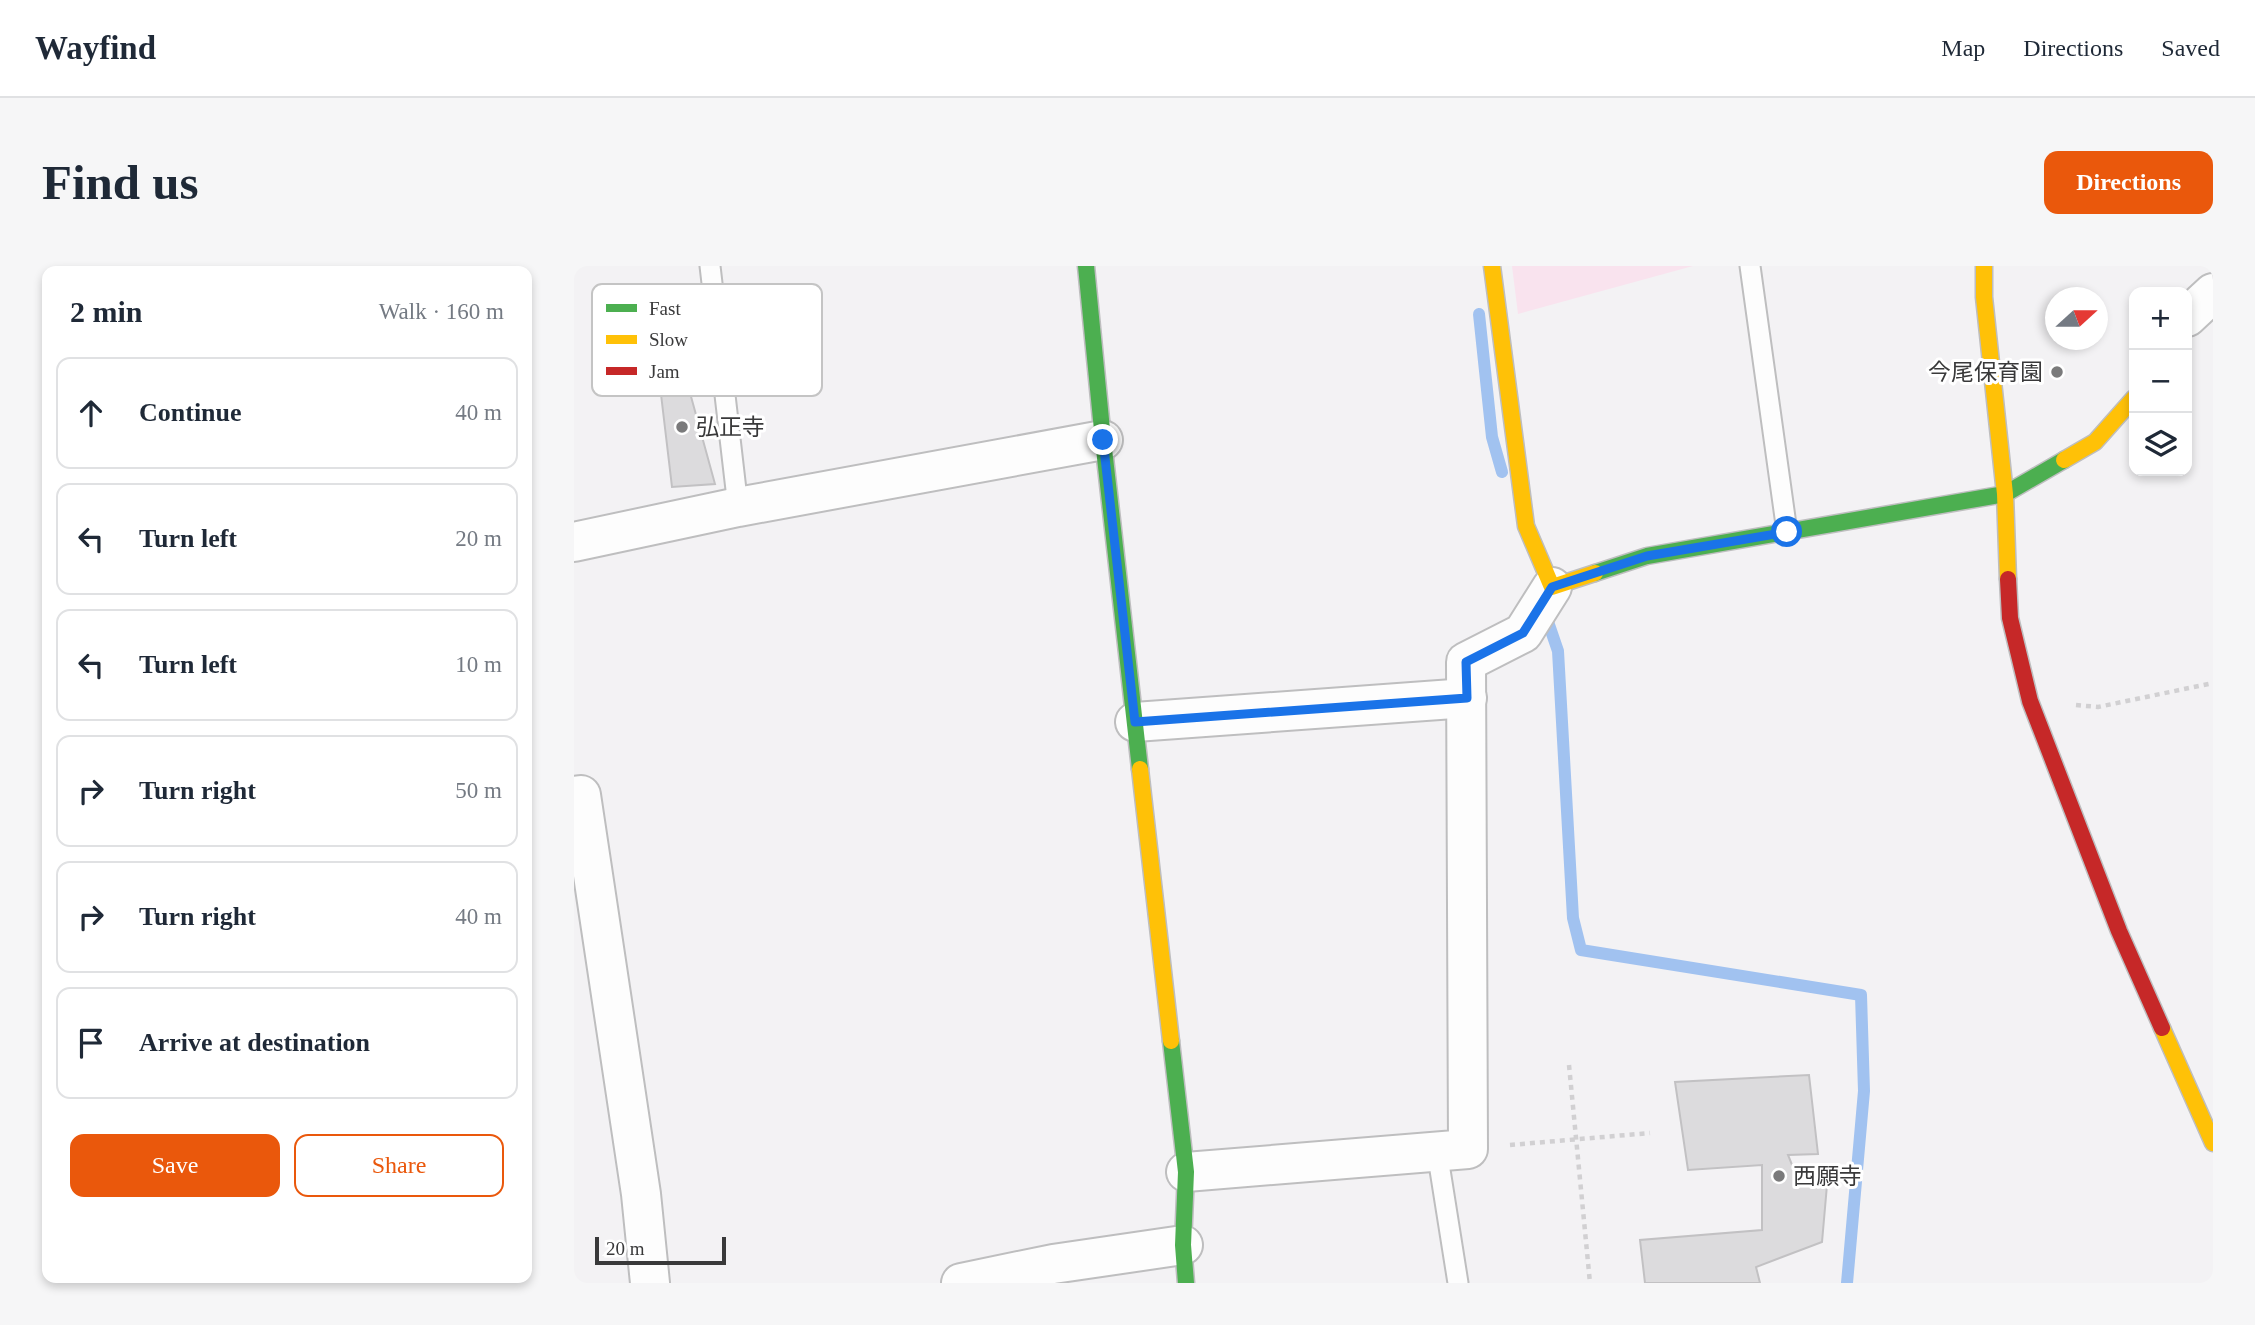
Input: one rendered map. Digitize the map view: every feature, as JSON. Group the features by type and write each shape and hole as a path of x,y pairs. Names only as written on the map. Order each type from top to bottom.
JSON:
{"street":[{"path":"1086,266 1103,440 1186,1172 1183,1245 1186,1283"},
{"path":"1492,266 1526,526 1552,587"},
{"path":"1984,266 1984,296 2006,494 2010,618 2030,701 2119,932 2213,1143"},
{"path":"2192,312 2213,293"},
{"path":"1186,1172 1452,1150 1466,662 1523,633 1552,587 1647,556 2006,494 2095,442 2129,404"},
{"path":"574,542 738,507 1103,440"},
{"path":"1135,722 1467,698"},
{"path":"574,796 581,795 641,1194 650,1283"},
{"path":"961,1283 1054,1264 1183,1245"}],"lane":[{"path":"710,266 712,284"},
{"path":"1750,266 1787,532"},
{"path":"725,396 738,507"},
{"path":"1452,1150 1458,1283"}],"path":[{"path":"2030,701 2098,707 2213,683"},
{"path":"1569,1065 1590,1283"},
{"path":"1452,1150 1650,1133"}],"shaded area":[{"path":"1512,266 1693,266 1518,314"}],"building":[{"name":"弘正寺","path":"661,396 691,396 715,484 672,487"},
{"name":"西願寺","path":"1809,1075 1818,1154 1788,1155 1799,1182 1827,1185 1822,1242 1756,1267 1760,1283 1645,1283 1640,1240 1762,1230 1762,1165 1688,1170 1675,1082"}],"waterway":[{"path":"1479,314 1492,437 1502,472"},
{"path":"1545,613 1558,651 1573,918 1581,950 1861,995 1864,1091 1847,1283"}],"traffic: fast":[{"path":"1086,266 1140,769"},
{"path":"1595,573 1647,556 2005,494 2064,460"},
{"path":"1171,1041 1186,1172 1183,1245 1186,1283"}],"traffic: slow":[{"path":"1492,266 1526,526 1552,587 1595,573"},
{"path":"1984,266 1984,297 2005,494 2008,579"},
{"path":"2064,460 2095,442 2129,404"},
{"path":"1140,769 1171,1041"},
{"path":"2162,1028 2213,1143"}],"traffic: jam":[{"path":"2008,579 2010,618 2030,701 2119,931 2162,1028"}],"place":[{"name":"今尾保育園","path":"2057,372"},
{"name":"弘正寺","path":"682,427"},
{"name":"西願寺","path":"1779,1176"}],"route":[{"path":"1103,440 1135,722 1467,698 1466,662 1523,633 1552,587 1647,556 1787,532"}]}
